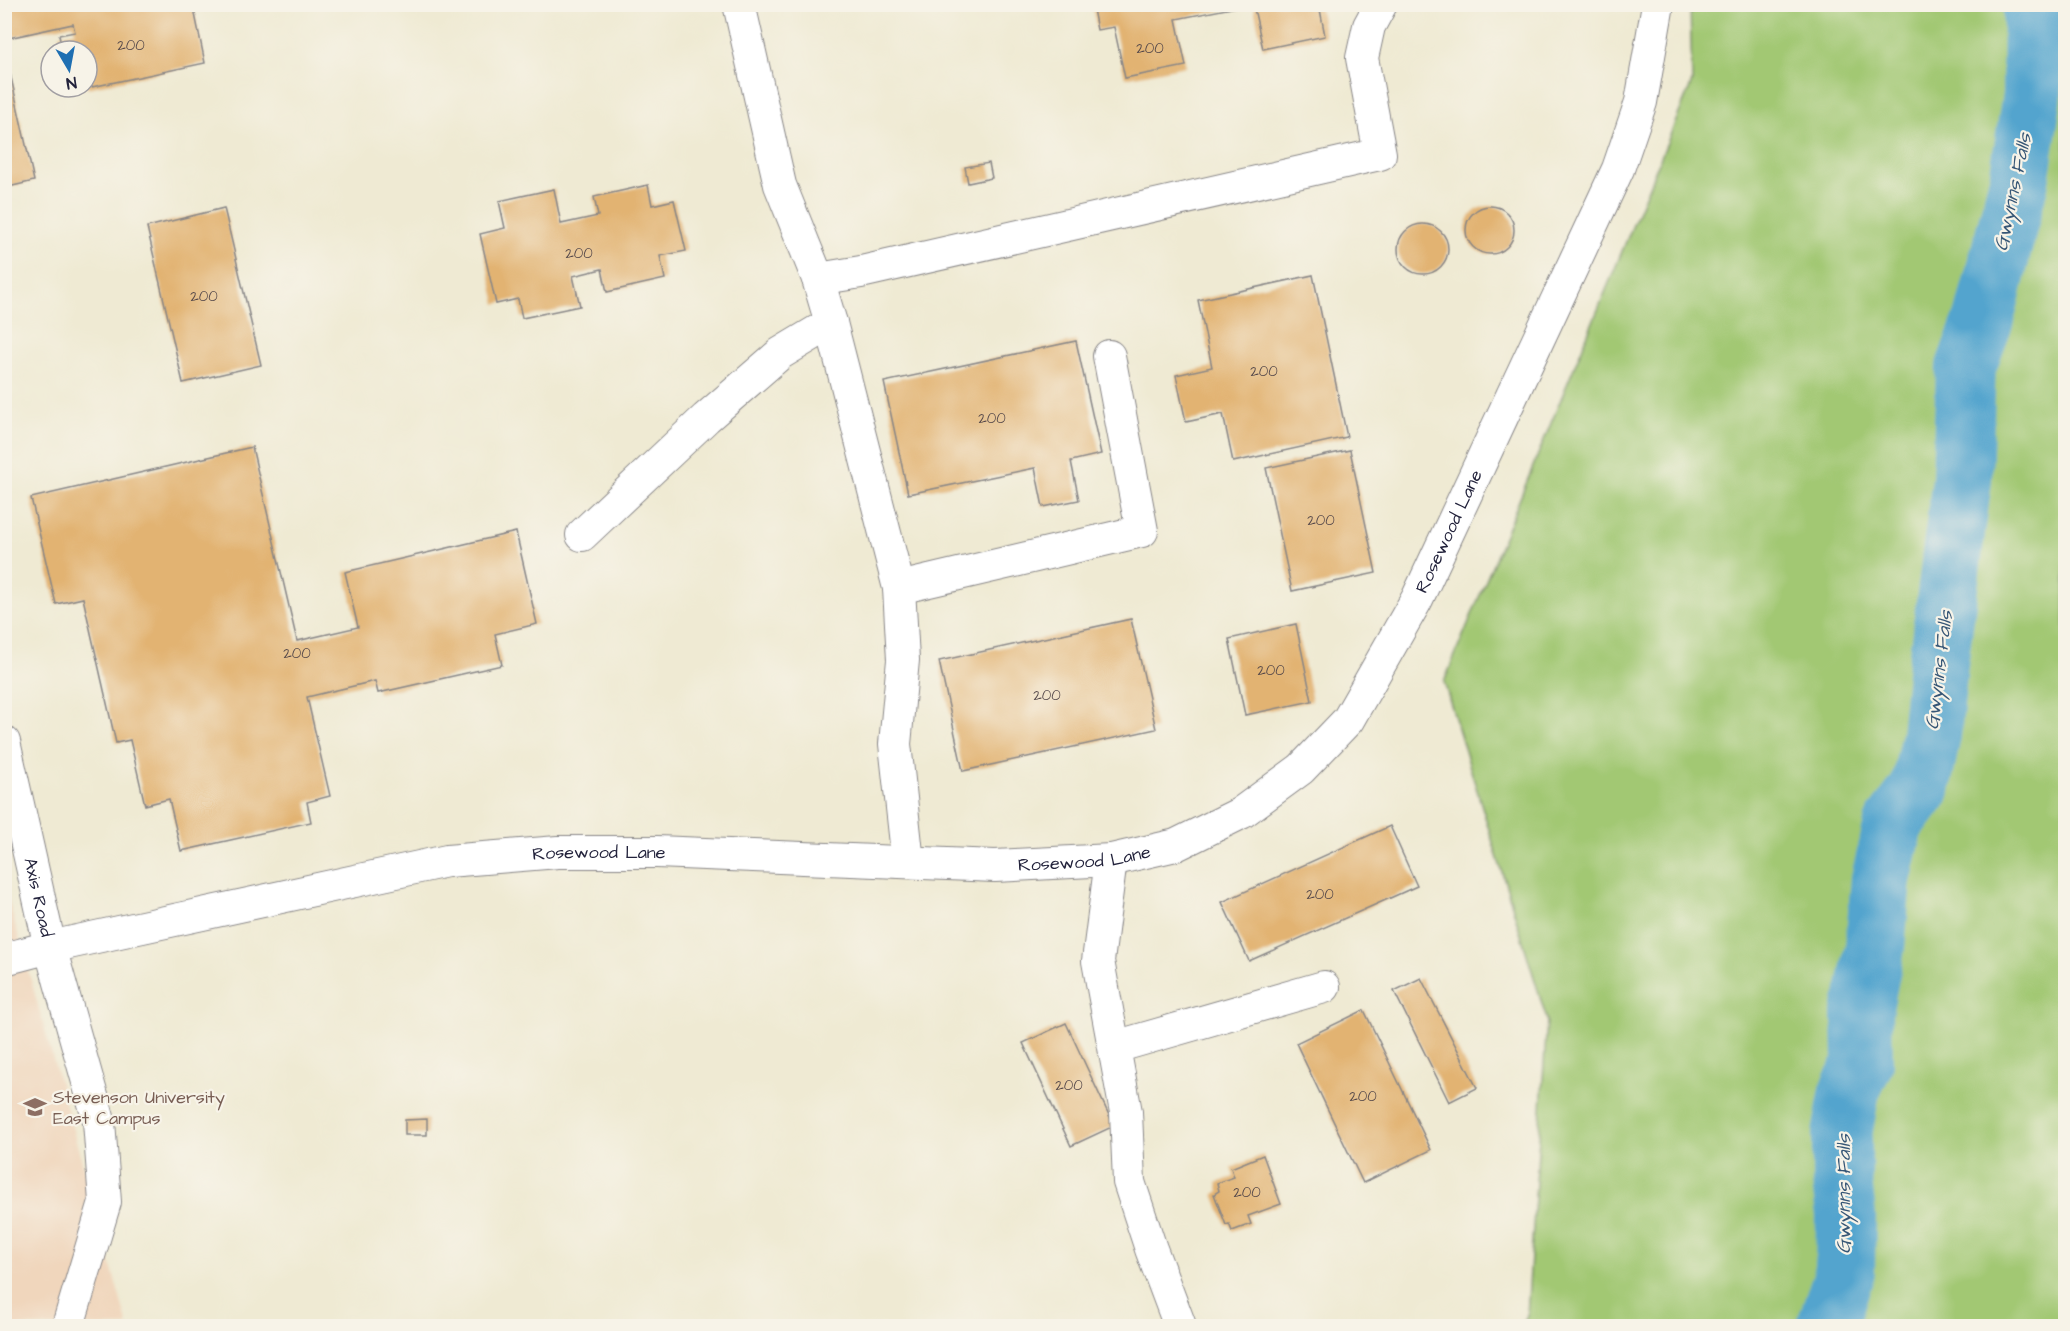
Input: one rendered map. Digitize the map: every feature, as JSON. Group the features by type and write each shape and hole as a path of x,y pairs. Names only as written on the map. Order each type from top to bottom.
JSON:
{"street":[{"path":"739,4 780,185 818,279 831,323 899,588 903,660 895,744 908,862"},
{"path":"818,279 861,272 1380,154 1362,58 1369,26 1381,4"},
{"name":"Rosewood Lane","path":"4,959 447,861 558,852 995,866 1110,860 1176,845 1241,813 1301,769 1348,720 1417,599 1618,169 1641,102 1658,4"},
{"path":"582,535 706,418 781,352 831,323"},
{"path":"899,588 1142,531 1108,356"},
{"name":"Axis Road","path":"4,742 50,947 99,1121 105,1202 68,1326"},
{"path":"1110,860 1098,961 1126,1112 1130,1182 1151,1249 1180,1326"},
{"path":"1115,1047 1324,987"}],"shaded area":[{"name":"Stevenson University East Campus","path":"5,888 128,1326 5,1326"}],"green space":[{"path":"1690,5 2065,5 2065,1326 1522,1326 1527,1315 1547,1020 1444,682 1692,82"}],"building":[{"path":"4,4 193,4 205,63 99,85 99,39 60,39 59,35 75,32 73,24 4,39"},
{"path":"484,4 501,4 501,6 485,8"},
{"path":"1092,4 1242,4 1242,6 1176,19 1186,66 1125,78 1114,27 1097,30"},
{"path":"1253,4 1319,4 1325,36 1263,49"},
{"path":"1494,4 1513,4 1513,5 1495,9"},
{"path":"4,46 34,181 4,188"},
{"path":"989,163 992,178 968,183 965,167"},
{"path":"648,185 652,205 674,200 686,251 660,256 665,279 607,292 602,269 573,276 580,306 522,318 518,299 496,304 480,234 505,228 499,201 554,189 561,224 598,216 594,197"},
{"path":"1485,206 1495,206 1510,216 1514,230 1513,239 1504,250 1495,254 1485,254 1470,244 1466,235 1466,225 1476,210"},
{"path":"224,208 261,365 183,383 147,227"},
{"path":"1423,224 1437,228 1444,235 1448,249 1444,263 1437,270 1423,274 1409,270 1402,263 1398,249 1402,235 1409,228"},
{"path":"1313,275 1347,437 1233,462 1223,414 1186,422 1176,375 1212,367 1198,300"},
{"path":"1076,341 1101,454 1071,461 1079,500 1043,507 1035,468 908,494 884,382"},
{"path":"252,447 297,641 358,627 345,572 516,532 537,624 495,634 502,665 378,693 375,681 307,697 330,796 307,802 311,822 181,851 169,799 145,805 130,740 116,743 83,598 56,604 31,498"},
{"path":"1350,450 1376,573 1292,591 1266,468"},
{"path":"1131,619 1156,729 963,771 939,661"},
{"path":"1296,624 1312,701 1245,715 1229,639"},
{"path":"1390,826 1417,886 1249,961 1222,902"},
{"path":"1421,978 1477,1088 1449,1102 1394,991"},
{"path":"1364,1010 1431,1150 1363,1183 1296,1043"},
{"path":"1066,1023 1114,1126 1071,1146 1023,1043"},
{"path":"427,1119 427,1135 405,1135 405,1120"},
{"path":"1263,1155 1281,1204 1248,1216 1251,1224 1232,1231 1229,1224 1226,1225 1214,1194 1219,1191 1217,1183 1234,1177 1231,1168"}],"waterway":[{"name":"Gwynns Falls","path":"1827,1326 1845,1271 1846,1216 1842,1180 1842,1135 1850,1090 1863,1063 1862,1013 1875,947 1881,879 1894,824 1920,789 1931,735 1962,479 1966,367 1984,319 2019,180 2032,95 2033,4"}],"place":[{"name":"Stevenson University East Campus","path":"35,1107"}]}
